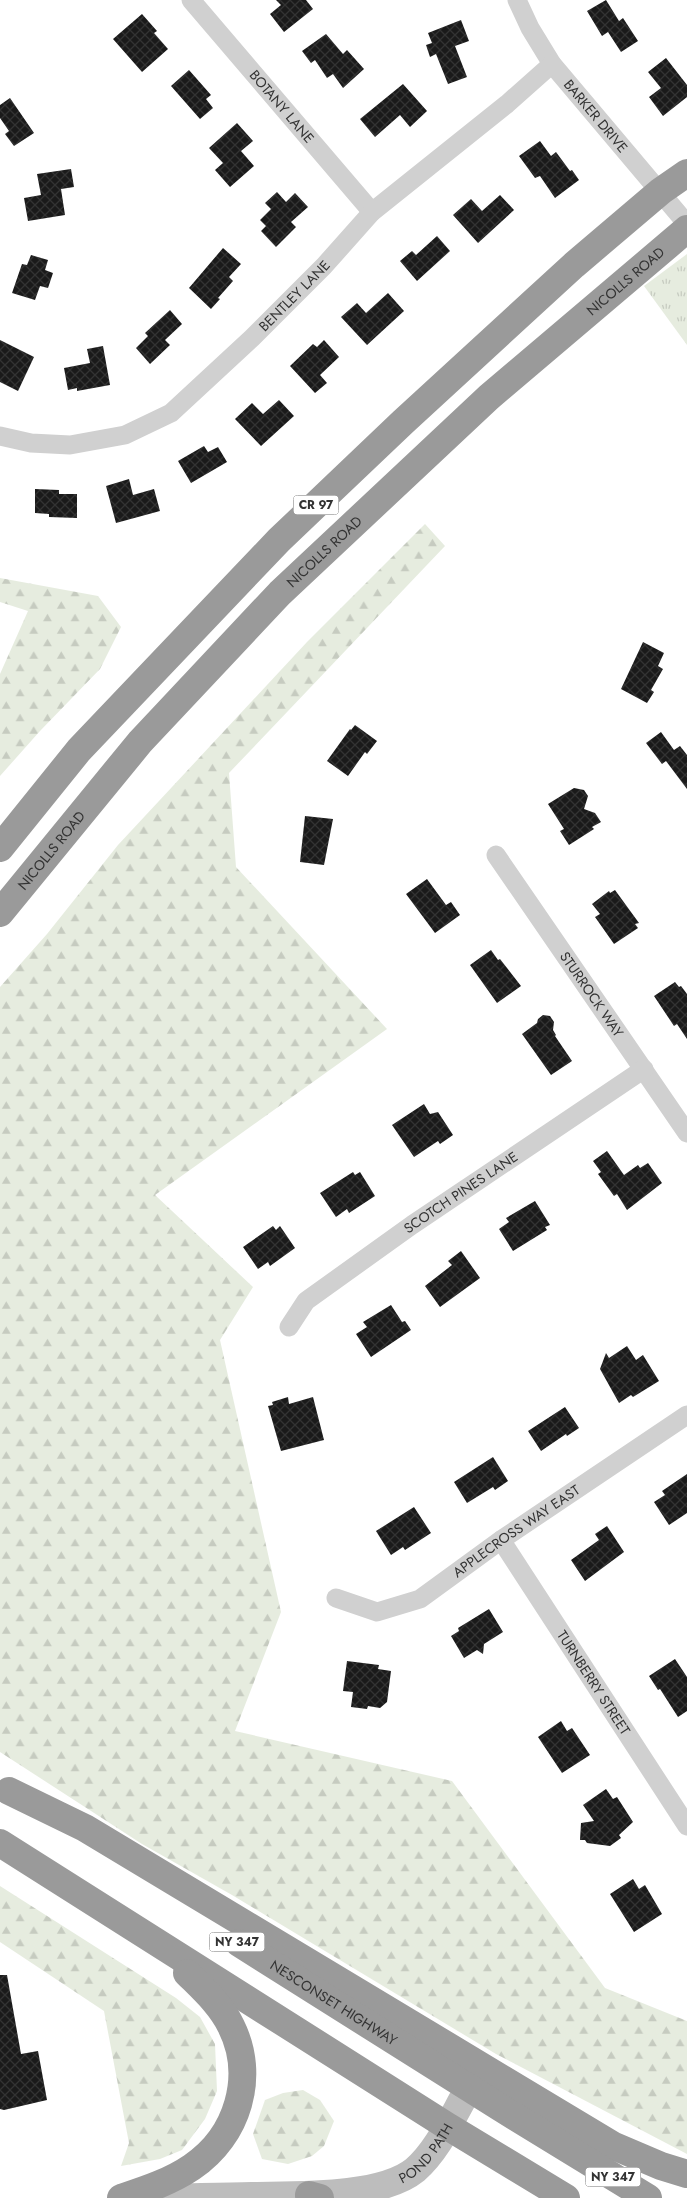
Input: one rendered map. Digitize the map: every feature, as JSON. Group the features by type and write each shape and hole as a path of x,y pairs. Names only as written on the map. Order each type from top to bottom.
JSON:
{"highway":[{"name":"CR 97","path":"0,848 79,750 279,540 403,422 560,278 661,191 687,173"},
{"name":"NICOLLS ROAD","path":"0,913 140,742 280,593 489,397 687,229"},
{"name":"NESCONSET HIGHWAY","path":"5,1788 71,1837 469,2088 648,2198"},
{"path":"5,1788 84,1828 614,2146 661,2166 687,2174"},
{"name":"NY 347","path":"0,1843 448,2126 566,2198"},
{"path":"121,2198 164,2182 202,2159 222,2138 240,2102 243,2074 242,2060 240,2048 231,2025 220,2008 159,1942"}],"main road":[{"name":"POND PATH","path":"150,2198 315,2196 368,2188 405,2176 428,2156 448,2126 469,2088"}],"street":[{"name":"BOTANY LANE","path":"191,0 372,212"},
{"name":"BARKER DRIVE","path":"517,0 530,28 552,64 687,224"},
{"name":"BENTLEY LANE","path":"0,436 31,443 70,445 125,435 171,413 252,338 324,266 372,212 507,104 552,64"},
{"name":"STURROCK WAY","path":"496,855 687,1133"},
{"name":"SCOTCH PINES LANE","path":"290,1327 306,1301 412,1225 644,1069"},
{"name":"APPLECROSS WAY EAST","path":"336,1598 377,1612 420,1599 501,1540 687,1415"},
{"name":"TURNBERRY STREET","path":"501,1540 687,1826"}],"green space":[{"path":"687,254 687,345 644,286"},
{"path":"425,524 445,546 229,773 236,867 387,1029 155,1195 253,1287 220,1340 281,1612 235,1731 452,1781 605,1988 687,2021 687,2154 496,2054 232,1895 142,1844 0,1752 0,987 47,934 118,845 307,642"},
{"path":"0,578 98,596 121,627 100,669 40,731 0,776 0,674 28,611 0,602"},
{"path":"0,1886 176,1998 200,2017 215,2044 217,2091 205,2119 182,2150 160,2159 121,2166 129,2143 104,2011 0,1942"},
{"path":"303,2090 320,2100 334,2121 324,2146 312,2156 288,2164 262,2159 253,2134 265,2100 283,2093"}],"building":[{"path":"276,0 306,0 313,9 284,32 270,14 281,5"},
{"path":"606,0 619,21 623,18 638,41 621,52 608,32 602,36 587,11"},
{"path":"142,14 157,31 154,33 168,49 142,72 113,39"},
{"path":"461,20 469,41 455,46 467,77 448,84 436,54 430,57 426,45 432,43 428,33"},
{"path":"326,34 343,54 347,50 364,69 343,88 333,74 327,78 315,60 311,63 302,51"},
{"path":"666,58 687,85 687,97 663,116 649,97 661,88 648,72"},
{"path":"189,70 211,95 206,99 213,108 200,119 171,86"},
{"path":"403,84 427,111 410,127 400,115 375,137 360,119"},
{"path":"10,98 34,133 14,146 5,134 9,131 0,118 0,105"},
{"path":"237,123 253,141 241,151 254,166 230,187 215,170 223,163 209,148"},
{"path":"540,141 551,156 556,152 579,180 555,198 540,176 535,178 519,156"},
{"path":"71,169 74,187 61,189 65,215 28,221 24,198 41,195 37,174"},
{"path":"277,192 286,202 295,193 308,207 291,222 296,227 276,247 261,231 266,226 260,220 271,209 265,203"},
{"path":"500,195 514,210 478,243 453,215 471,199 482,211"},
{"path":"437,236 450,251 417,281 400,261 412,251 416,255"},
{"path":"223,248 241,264 229,277 233,281 211,309 189,288"},
{"path":"31,255 48,260 45,270 53,273 48,288 40,286 35,300 12,293 22,264 27,265"},
{"path":"388,293 404,311 367,345 341,317 357,303 366,313"},
{"path":"170,310 182,324 165,340 170,345 150,364 136,348 148,336 145,333"},
{"path":"0,340 34,357 18,391 0,382"},
{"path":"324,340 339,357 320,375 327,383 315,393 290,366 313,344 317,347"},
{"path":"103,346 110,385 77,391 77,388 68,390 64,368 90,363 87,349"},
{"path":"279,400 294,416 261,446 235,419 252,403 263,414"},
{"path":"204,446 208,452 218,447 227,462 191,483 178,461"},
{"path":"129,479 133,495 154,489 160,511 116,523 106,486"},
{"path":"35,489 59,490 59,494 77,494 77,518 49,517 49,514 35,513"},
{"path":"643,642 664,653 658,666 663,669 651,690 654,692 647,703 621,689"},
{"path":"355,725 377,741 367,754 365,752 348,776 327,761"},
{"path":"661,732 674,750 680,746 687,755 687,789 666,761 662,764 646,743"},
{"path":"574,788 584,790 588,796 584,809 595,813 601,822 592,827 594,829 569,845 560,831 564,829 548,804"},
{"path":"305,816 333,819 324,865 300,862"},
{"path":"427,879 446,905 451,902 460,915 435,933 406,894"},
{"path":"615,890 639,923 635,924 638,928 614,944 595,917 600,914 592,904 609,891 610,893"},
{"path":"491,950 521,986 497,1003 470,965"},
{"path":"675,982 687,994 687,1039 677,1024 674,1026 654,996"},
{"path":"543,1015 550,1016 554,1022 553,1030 555,1036 572,1061 551,1075 522,1034 537,1023 538,1019"},
{"path":"424,1104 430,1114 438,1112 453,1135 440,1144 438,1141 414,1157 392,1125"},
{"path":"607,1151 624,1175 638,1165 640,1168 648,1163 662,1183 627,1210 617,1194 614,1196 598,1174 601,1172 593,1161"},
{"path":"353,1172 355,1175 360,1172 375,1196 349,1213 347,1209 336,1217 320,1193"},
{"path":"535,1201 550,1225 545,1227 547,1230 513,1251 499,1229 509,1222 506,1218"},
{"path":"273,1226 276,1230 280,1226 295,1248 270,1266 268,1262 258,1269 243,1247"},
{"path":"461,1251 480,1278 440,1307 425,1286 452,1265 448,1261"},
{"path":"391,1305 402,1322 405,1321 411,1330 371,1357 356,1334 367,1327 363,1322"},
{"path":"627,1346 636,1360 643,1355 659,1381 619,1403 600,1369 606,1353 609,1358"},
{"path":"288,1397 289,1404 313,1397 324,1440 281,1451 268,1406 273,1405 272,1402"},
{"path":"565,1407 579,1428 567,1436 566,1434 541,1451 528,1431"},
{"path":"493,1457 508,1481 495,1490 493,1487 467,1503 454,1482"},
{"path":"687,1474 687,1513 669,1525 654,1502 665,1495 662,1491"},
{"path":"414,1507 431,1533 405,1550 403,1547 391,1555 376,1531"},
{"path":"607,1526 624,1552 585,1581 571,1560 599,1540 595,1534"},
{"path":"489,1609 503,1632 484,1644 483,1654 477,1650 464,1658 451,1636 459,1631 458,1628"},
{"path":"675,1659 687,1677 687,1711 678,1717 649,1676"},
{"path":"347,1661 379,1665 378,1669 391,1671 387,1702 380,1708 368,1706 367,1709 351,1707 353,1692 343,1691"},
{"path":"561,1721 567,1731 572,1728 590,1755 562,1773 538,1737"},
{"path":"606,1789 613,1799 617,1797 633,1822 619,1835 621,1838 610,1846 587,1843 585,1840 580,1840 581,1823 594,1821 583,1805"},
{"path":"633,1879 639,1889 645,1885 662,1914 634,1932 610,1894"},
{"path":"0,1975 7,1975 21,2054 38,2051 47,2100 4,2110 0,2109"}]}
